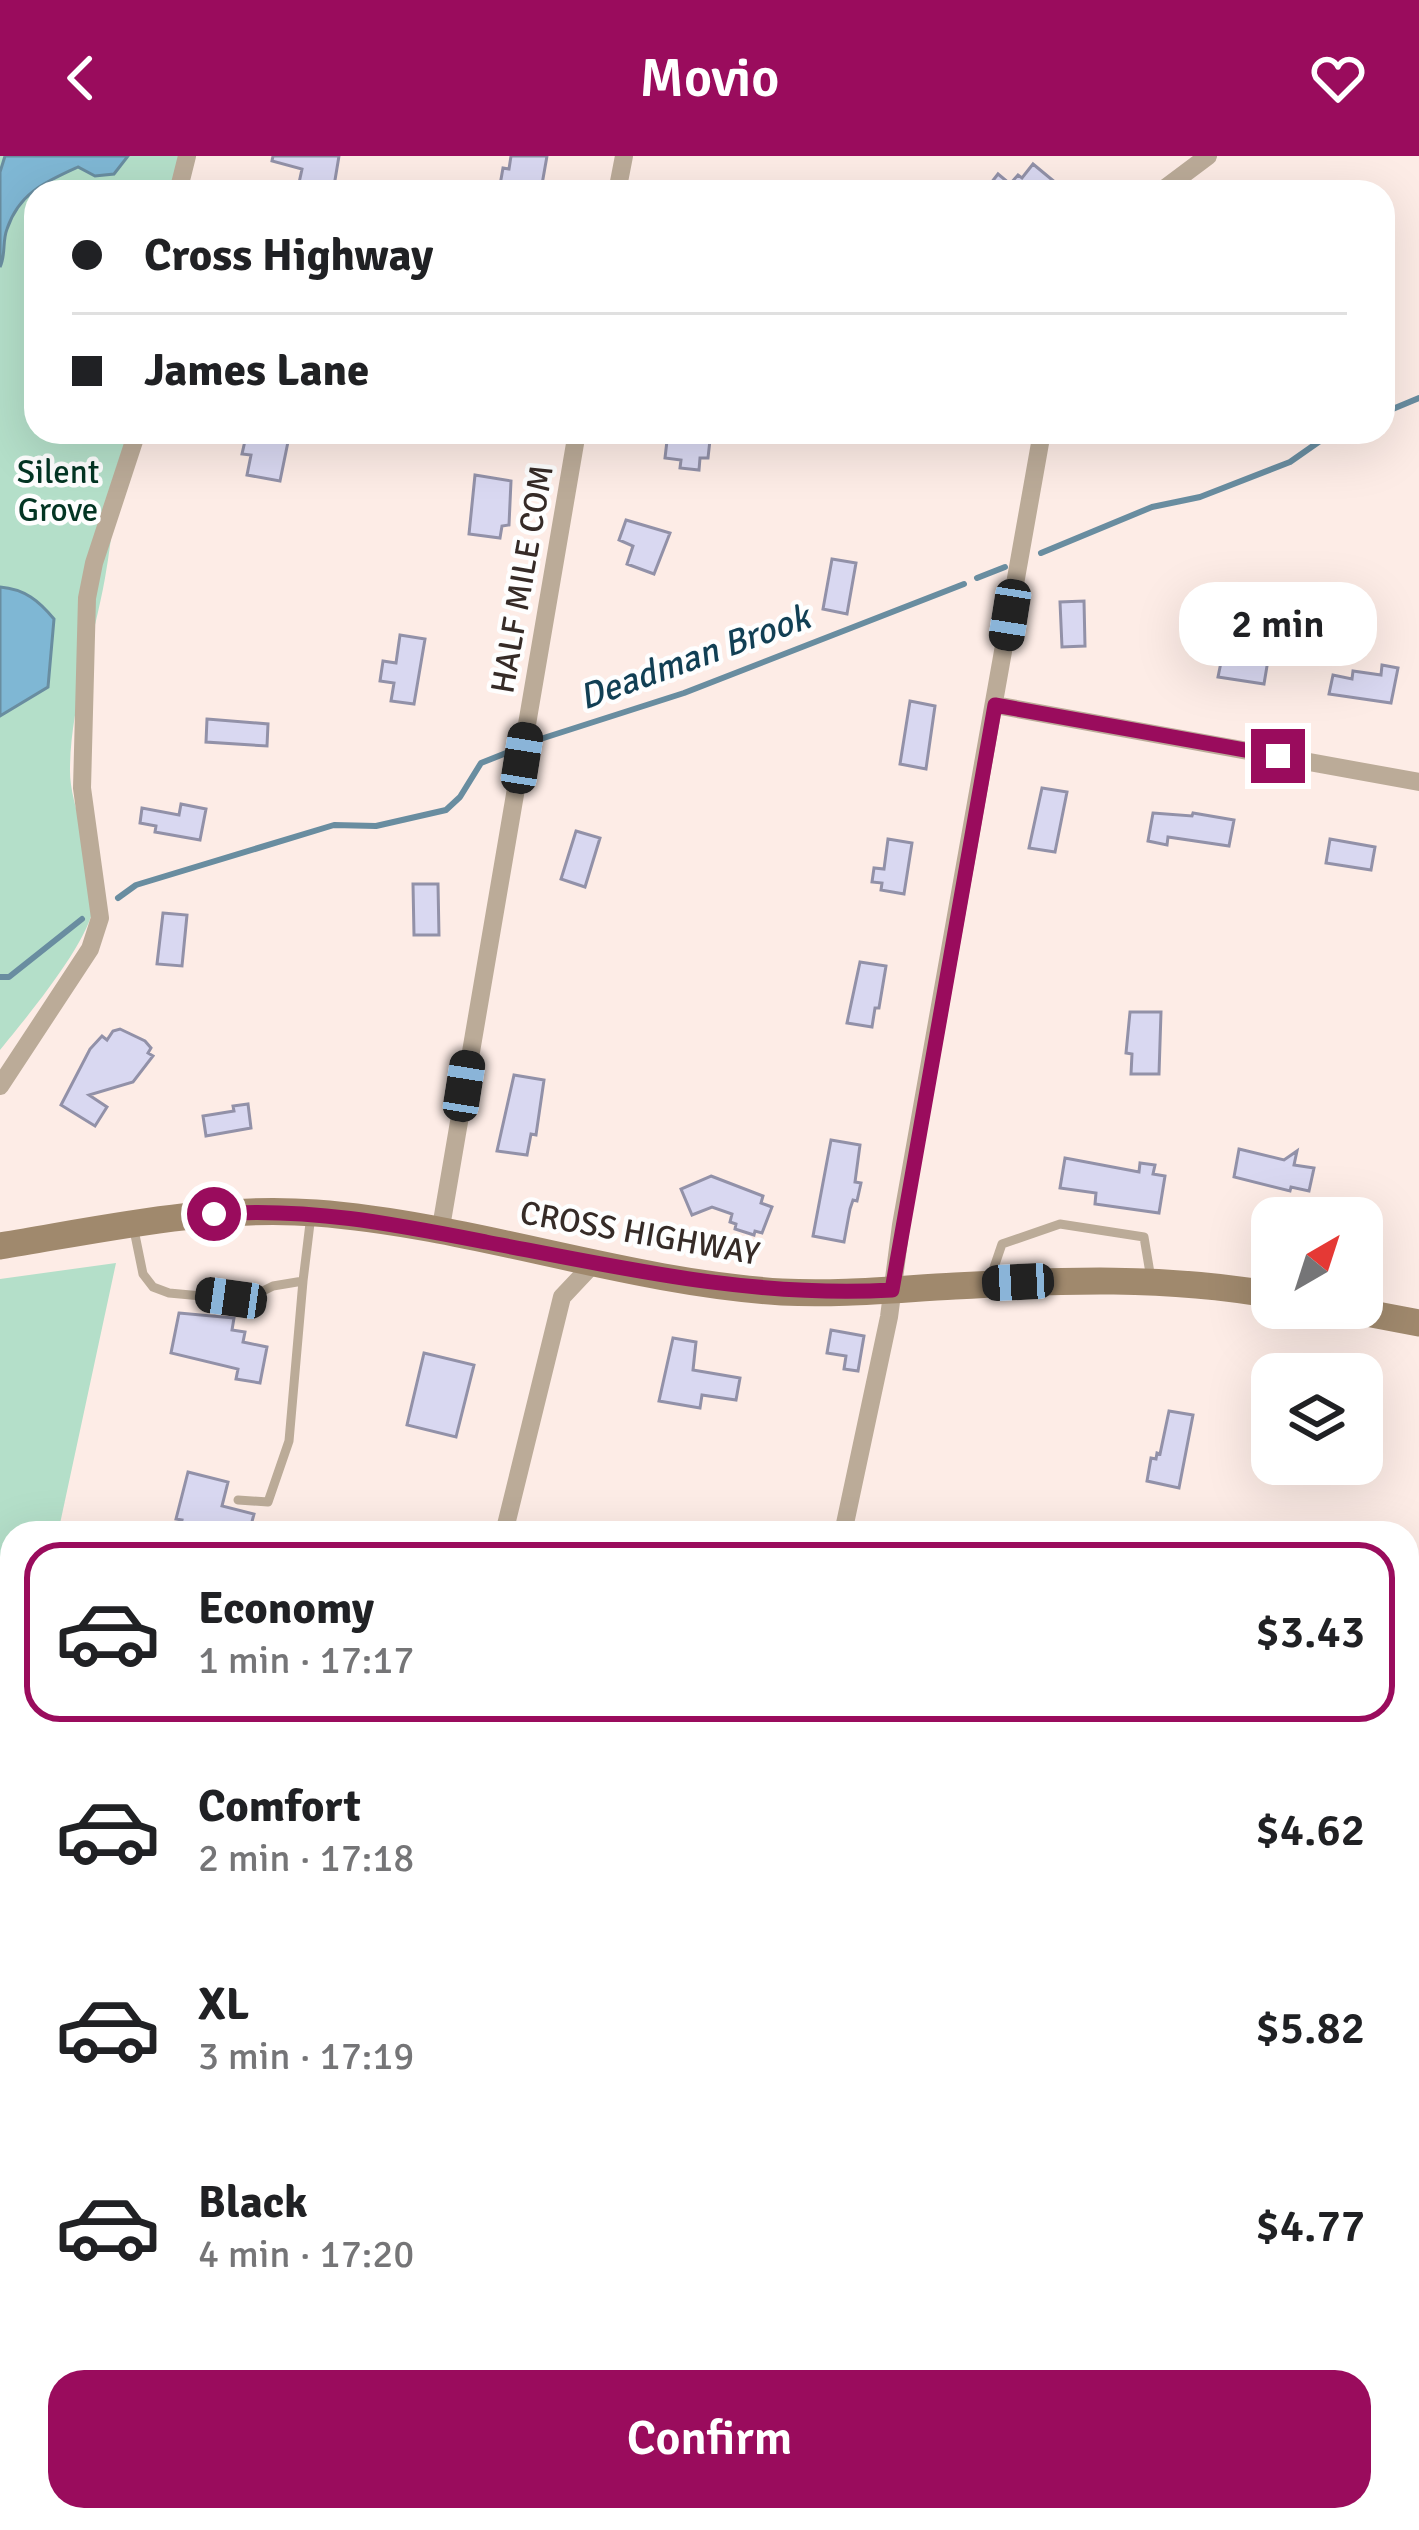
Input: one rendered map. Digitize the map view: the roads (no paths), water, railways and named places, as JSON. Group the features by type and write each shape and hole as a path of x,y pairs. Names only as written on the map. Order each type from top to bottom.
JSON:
{"street":[{"path":"1176,180 1208,156"},
{"path":"0,1086 90,949 99,927 82,772 88,598 94,563 133,444"},
{"name":"HALF MILE COM","path":"440,1233 575,444"},
{"path":"845,1521 892,1290 1040,444"},
{"path":"995,705 1419,782"},
{"name":"CROSS HIGHWAY","path":"0,1246 214,1214 311,1212 776,1292 1151,1279 1251,1292"},
{"path":"507,1521 562,1297 553,1255"},
{"path":"562,1297 594,1263"},
{"path":"1383,1316 1419,1322"}],"lane":[{"path":"238,1500 268,1502 289,1441 311,1212"},
{"path":"988,1284 1002,1244 1060,1224 1144,1237 1151,1279"},
{"path":"133,1225 143,1274 153,1287 169,1293 245,1300 273,1286 303,1280"}],"water":[{"path":"5,156 128,156 114,174 95,176 78,167 52,180 24,180 24,200 7,229 0,267 0,172"},
{"path":"0,587 31,597 54,619 48,687 0,716"}],"waterway":[{"name":"Deadman Brook","path":"1395,408 1419,398"},
{"name":"Deadman Brook","path":"1041,553 1152,507 1200,497 1290,462 1316,444"},
{"name":"Deadman Brook","path":"977,578 1005,567"},
{"name":"Deadman Brook","path":"528,743 684,693 964,584"},
{"name":"Deadman Brook","path":"118,898 136,885 334,825 376,826 446,810 481,763 516,749"},
{"name":"Deadman Brook","path":"0,977 9,977 82,919"}],"park label":[{"name":"Silent Grove","path":"58,490"}]}
